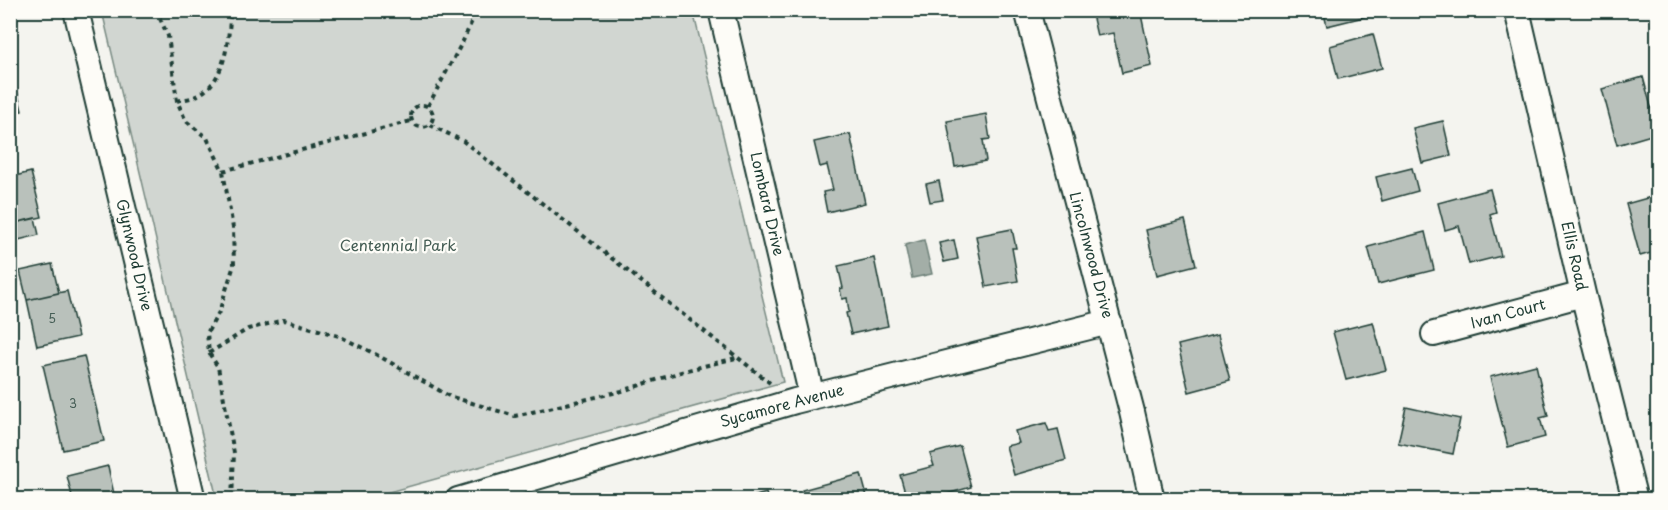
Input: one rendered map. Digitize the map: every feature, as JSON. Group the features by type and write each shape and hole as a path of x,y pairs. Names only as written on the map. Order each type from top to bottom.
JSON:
{"street":[{"name":"Glynwood Drive","path":"76,10 193,500"},
{"name":"Lombard Drive","path":"722,10 803,399"},
{"name":"Lincolnwood Drive","path":"1027,10 1132,412 1152,500"},
{"name":"Ellis Road","path":"1517,10 1583,294 1635,500"},
{"name":"Ivan Court","path":"1434,334 1583,294"},
{"name":"Sycamore Avenue","path":"458,500 803,399 1109,322"}],"path":[{"path":"156,10 168,36 177,101 186,121 207,138 223,171 233,228 234,265 219,312 207,333 209,353 218,367 234,453 232,500"},
{"path":"177,101 197,96 213,83 225,57 231,10"},
{"path":"428,106 477,10"},
{"path":"430,125 434,118 433,111 428,106 414,107 410,113 411,121 416,126 430,125 463,141 736,358 803,399"},
{"path":"223,171 411,121"},
{"path":"209,353 248,329 284,320 339,336 377,354 449,396 515,416 622,391 684,371 736,358"}],"green space":[{"name":"Centennial Park","path":"102,11 693,11 783,382 364,499 217,499"}],"shaded area":[{"path":"924,240 932,274 912,278 905,245"}],"building":[{"path":"1091,10 1140,10 1152,66 1122,73 1113,33 1097,36"},
{"path":"1323,10 1375,10 1376,14 1327,26"},
{"path":"1373,34 1382,68 1338,79 1330,46"},
{"path":"10,60 22,111 10,114"},
{"path":"1643,77 1658,133 1617,145 1602,89"},
{"path":"986,114 990,139 983,140 986,161 955,167 947,121"},
{"path":"1443,121 1451,156 1422,163 1413,128"},
{"path":"850,134 865,203 827,212 823,192 833,190 827,165 820,167 814,142"},
{"path":"10,157 15,176 31,172 42,217 10,224"},
{"path":"1412,168 1418,191 1382,201 1376,177"},
{"path":"939,181 943,200 930,202 926,184"},
{"path":"1490,189 1496,212 1490,214 1501,256 1469,264 1459,226 1445,230 1438,203"},
{"path":"1658,195 1658,251 1640,256 1626,204"},
{"path":"35,218 39,235 10,242 10,224"},
{"path":"1185,220 1196,265 1157,275 1146,230"},
{"path":"1012,229 1016,248 1012,248 1018,281 986,287 976,236"},
{"path":"1425,232 1434,270 1378,284 1368,247"},
{"path":"954,240 958,259 944,262 939,243"},
{"path":"874,258 888,326 851,334 846,313 849,312 847,298 842,299 840,289 843,288 838,266"},
{"path":"52,264 59,293 27,300 20,271"},
{"path":"67,291 78,337 37,346 27,300"},
{"path":"1373,322 1386,370 1346,380 1333,332"},
{"path":"1218,335 1230,381 1189,392 1178,345"},
{"path":"84,356 104,441 63,450 43,365"},
{"path":"1536,365 1548,416 1540,418 1545,437 1508,447 1490,377"},
{"path":"1406,407 1460,419 1453,454 1398,443"},
{"path":"1046,423 1049,431 1058,429 1066,460 1014,475 1006,446 1019,443 1015,431"},
{"path":"960,446 971,487 926,500 907,500 900,475 934,466 930,454"},
{"path":"108,466 115,499 73,500 67,476"},
{"path":"861,474 868,500 804,500 802,490"},
{"path":"766,493 768,500 742,500"}]}
